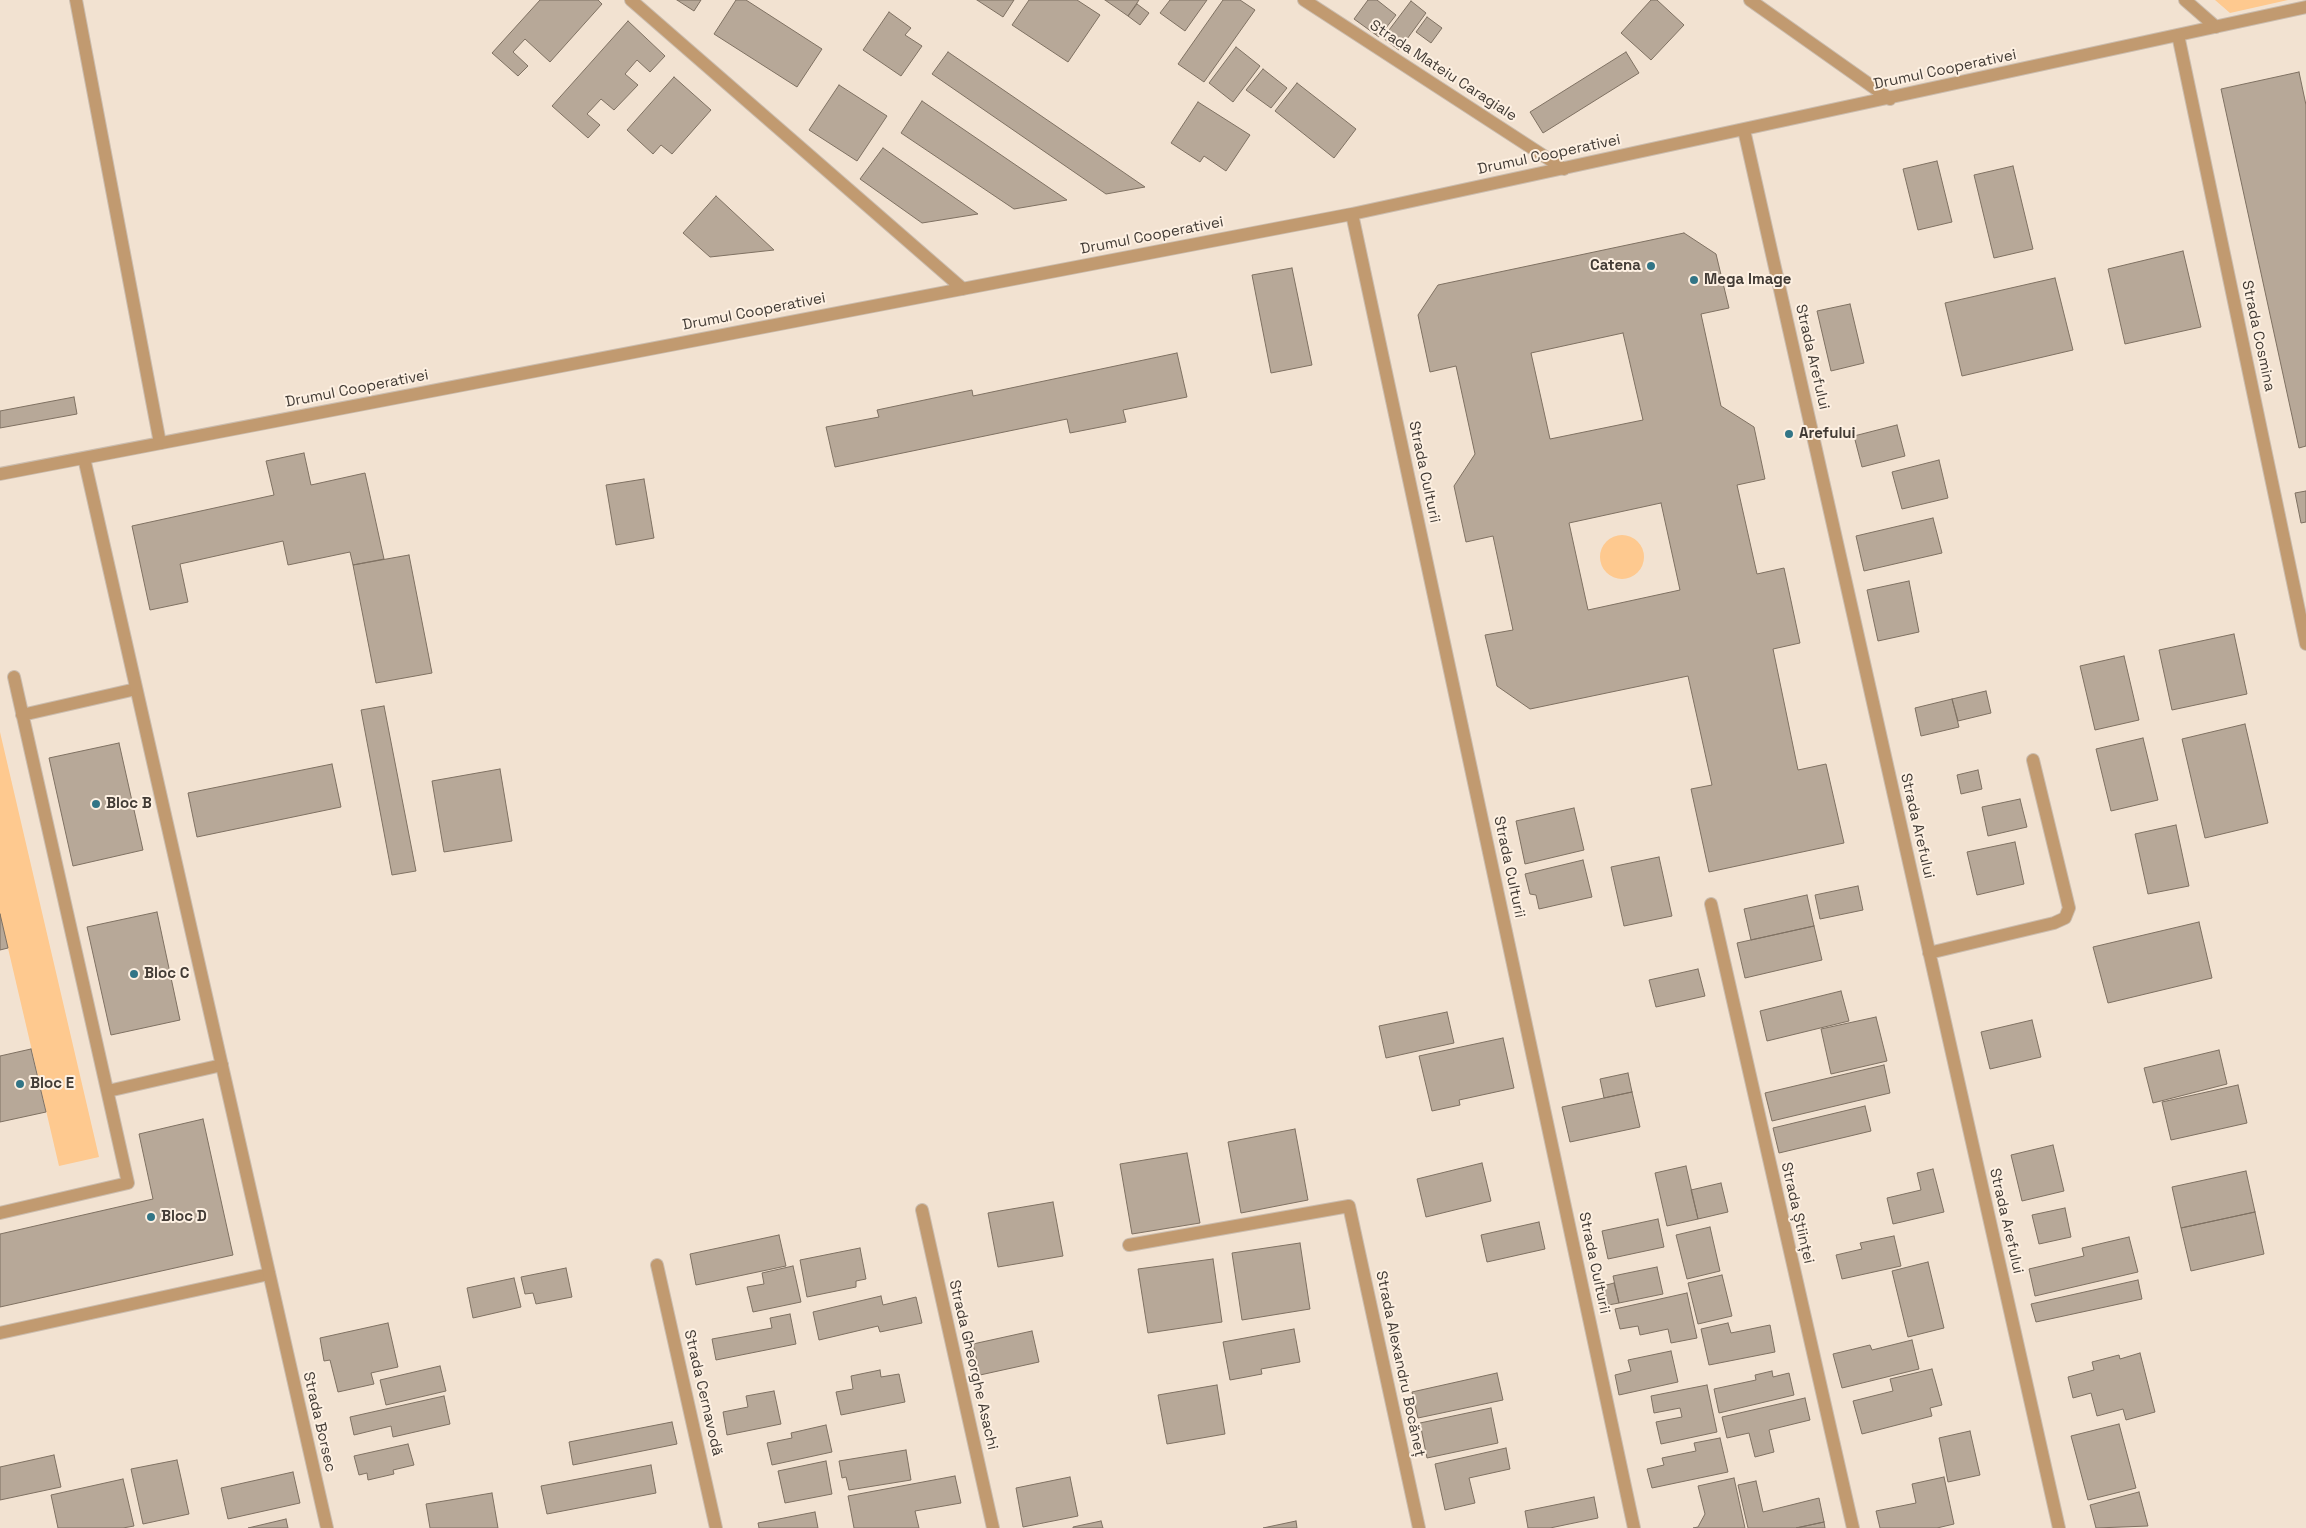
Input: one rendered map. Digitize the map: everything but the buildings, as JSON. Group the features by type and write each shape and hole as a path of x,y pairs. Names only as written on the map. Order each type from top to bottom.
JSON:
{"street":[{"path":"76,0 160,443"},
{"path":"631,0 962,289"},
{"name":"Strada Mateiu Caragiale","path":"1304,0 1564,169"},
{"path":"1750,0 1890,99"},
{"path":"2185,0 2216,27"},
{"name":"Drumul Cooperativei","path":"0,474 1352,214 1890,99 2306,7"},
{"name":"Strada Cosmina","path":"2178,35 2306,644"},
{"name":"Strada Arefului","path":"1744,130 2059,1528"},
{"name":"Strada Culturii","path":"1352,214 1634,1528"},
{"name":"Strada Borsec","path":"84,458 327,1528"},
{"path":"0,1213 128,1184 14,678"},
{"path":"22,714 136,689"},
{"path":"1929,953 2054,923 2065,918 2069,908 2033,760"},
{"name":"Strada Științei","path":"1711,904 1853,1528"},
{"path":"108,1091 222,1065"},
{"name":"Strada Alexandru Bocăneț","path":"1129,1245 1349,1206 1419,1528"},
{"name":"Strada Gheorghe Asachi","path":"922,1210 993,1528"},
{"name":"Strada Cernavodă","path":"657,1265 716,1528"},
{"path":"0,1333 269,1274"}],"shaded area":[{"path":"2215,0 2288,0 2230,13"},
{"path":"1622,535 1634,539 1640,545 1644,557 1640,569 1634,575 1622,579 1610,575 1604,569 1600,557 1604,545 1610,539"},
{"path":"0,732 99,1157 59,1166 0,914"}],"place":[{"name":"Catena","path":"1651,266"},
{"name":"Mega Image","path":"1694,280"},
{"name":"Arefului","path":"1789,434"},
{"name":"Bloc B","path":"96,804"},
{"name":"Bloc C","path":"134,974"},
{"name":"Bloc E","path":"20,1084"},
{"name":"Bloc D","path":"151,1217"}]}
